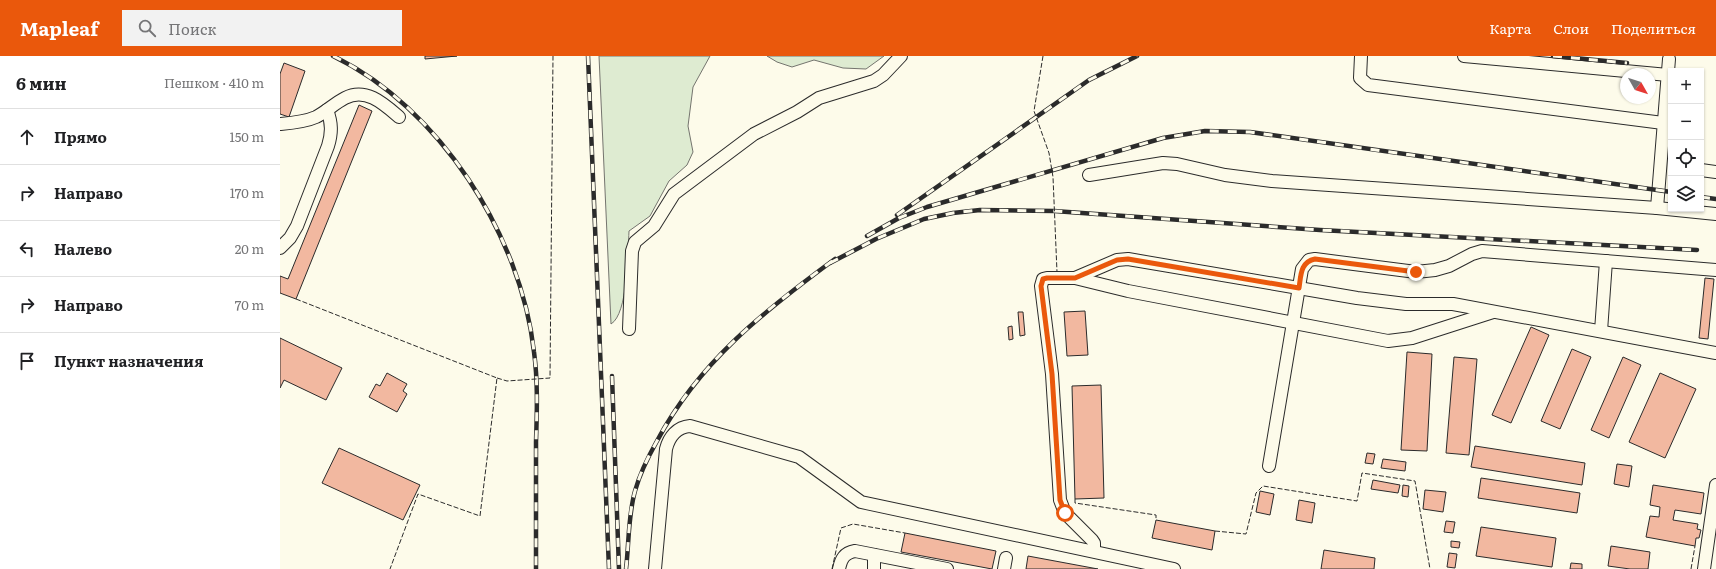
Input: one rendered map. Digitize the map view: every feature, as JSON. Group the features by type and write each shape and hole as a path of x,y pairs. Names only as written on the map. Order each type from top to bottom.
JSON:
{"street":[{"path":"629,329 632,251 635,242 654,226 674,194 754,134 797,112 819,98 874,81 883,75 901,56"},
{"path":"1361,56 1360,78 1368,84 1664,123"},
{"path":"1464,56 1668,75 1664,123 1666,165 1657,208"},
{"path":"1668,68 1669,59"},
{"path":"280,124 306,121 345,98 361,94 377,99 399,117"},
{"path":"280,248 290,238 297,226 328,146 332,122 327,110"},
{"path":"1089,176 1163,163 1177,164 1225,175 1272,182 1657,208 1716,214"},
{"path":"1704,170 1716,172"},
{"path":"1269,466 1302,269 1309,260 1315,259 1416,272 1435,270 1449,266 1472,254 1482,251 1716,270"},
{"path":"1075,278 1117,260 1128,259 1299,288 1406,304 1453,304 1716,353"},
{"path":"1601,331 1606,261"},
{"path":"1094,550 1094,543 1092,540 1065,513 1060,500 1052,374 1041,286 1043,279 1075,278 1128,292 1370,339 1401,341 1494,311"},
{"path":"656,569 666,449 674,434 685,427 699,428 799,457 862,502 1094,550 1156,567 1174,569"},
{"path":"1704,569 1716,485"},
{"path":"839,569 841,560 849,552 855,551 947,569"},
{"path":"874,555 874,569"}],"green space":[{"path":"599,56 710,56 693,87 688,126 693,152 687,165 669,181 650,216 629,231 624,296 617,318 611,324"},
{"path":"767,56 884,56 866,69 843,68 814,60 792,67 777,62"}],"building":[{"path":"425,56 457,56 425,59"},
{"path":"284,63 305,71 289,117 280,114 280,74"},
{"path":"359,105 372,111 296,299 280,293 280,276 288,279"},
{"path":"1705,278 1714,279 1708,339 1699,338"},
{"path":"1085,311 1088,355 1067,356 1064,312"},
{"path":"1018,312 1023,312 1025,335 1020,336"},
{"path":"1012,326 1013,339 1009,340 1008,327"},
{"path":"1531,327 1549,335 1511,423 1492,415"},
{"path":"280,338 342,368 326,400 284,380 280,388"},
{"path":"1572,349 1591,357 1560,429 1541,421"},
{"path":"1407,352 1432,354 1427,451 1401,450"},
{"path":"1454,357 1477,359 1469,455 1446,453"},
{"path":"1623,357 1641,365 1609,438 1591,430"},
{"path":"387,373 407,384 403,391 407,394 397,412 369,397 376,384 380,386"},
{"path":"1660,373 1696,389 1665,458 1629,442"},
{"path":"1101,385 1104,498 1075,499 1072,386"},
{"path":"1475,446 1585,463 1582,485 1471,467"},
{"path":"339,448 420,485 403,520 322,483"},
{"path":"1367,453 1375,454 1373,464 1365,463"},
{"path":"1383,459 1406,462 1405,471 1381,468"},
{"path":"1617,464 1632,466 1629,487 1614,484"},
{"path":"1481,478 1580,493 1577,513 1478,498"},
{"path":"1373,480 1400,485 1398,493 1371,489"},
{"path":"1403,485 1409,486 1408,497 1402,496"},
{"path":"1653,485 1704,493 1701,514 1675,510 1673,520 1698,524 1697,529 1701,530 1699,538 1696,538 1695,546 1646,537 1650,516 1659,517 1660,507 1650,505"},
{"path":"1425,490 1446,492 1443,512 1423,509"},
{"path":"1260,491 1274,494 1270,515 1256,512"},
{"path":"1299,500 1315,503 1312,523 1296,520"},
{"path":"1156,520 1215,531 1212,550 1152,538"},
{"path":"1446,521 1455,522 1453,533 1444,532"},
{"path":"1481,527 1556,538 1552,567 1476,556"},
{"path":"905,533 996,551 992,569 901,552"},
{"path":"1451,541 1460,542 1459,548 1451,547"},
{"path":"1611,546 1650,552 1648,569 1630,569 1608,566"},
{"path":"1324,550 1375,558 1374,569 1321,569"},
{"path":"1449,553 1457,554 1455,568 1447,567"},
{"path":"1028,556 1098,569 1026,569"},
{"path":"1571,563 1582,564 1582,569 1570,569"}],"railway":[{"path":"333,56 372,79 407,107 440,141 468,179 493,220 512,264 526,308 534,352 536,374 536,569"},
{"path":"588,56 609,569"},
{"path":"897,215 1089,80 1137,56"},
{"path":"1553,56 1627,63"},
{"path":"867,236 899,218 927,207 1163,138 1205,131 1250,132 1668,192"},
{"path":"1704,197 1716,199"},
{"path":"830,263 876,239 924,219 953,213 980,210 1054,211 1320,230 1697,250"},
{"path":"626,569 631,510 637,484 650,453 674,413 713,362 735,340 783,298 835,259"},
{"path":"612,376 619,569"}],"fence":[{"path":"497,378 507,381 550,378 553,56"},
{"path":"1043,56 1034,111 1049,153 1053,177 1057,272"},
{"path":"296,299 497,378 480,516 418,494 390,569"},
{"path":"1215,531 1246,534 1256,493 1263,486 1357,501 1362,473 1415,481 1430,569"},
{"path":"1075,499 1075,503 1156,515 1156,520"},
{"path":"832,569 841,528 853,524 905,533"},
{"path":"1691,569 1695,546"}],"route":[{"path":"1065,513 1060,500 1052,374 1041,286 1043,279 1075,278 1117,260 1123,259 1299,288 1302,269 1309,260 1315,259 1416,272"}]}
